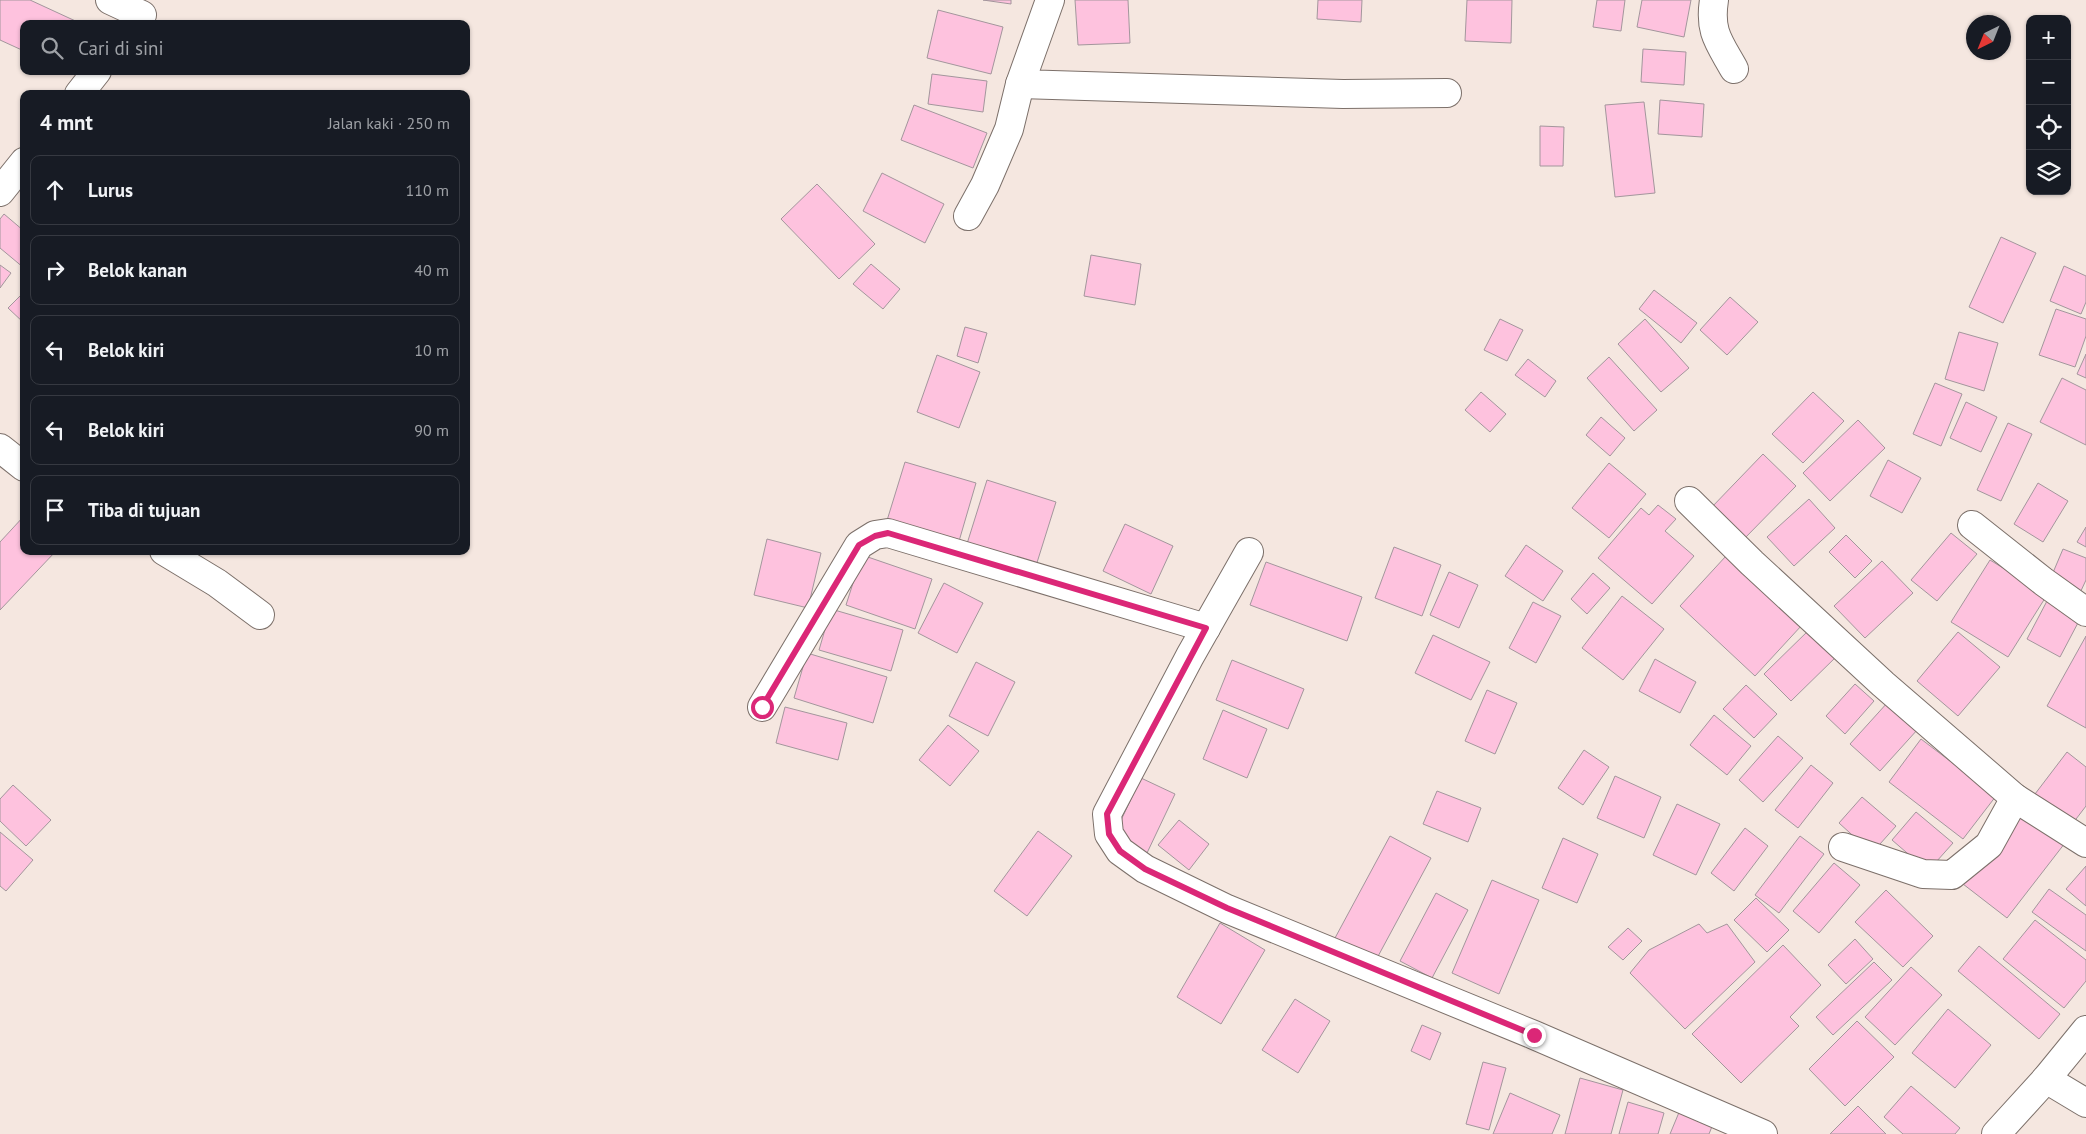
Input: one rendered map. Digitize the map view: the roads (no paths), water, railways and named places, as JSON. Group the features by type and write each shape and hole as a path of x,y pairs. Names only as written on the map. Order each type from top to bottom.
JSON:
{"street":[{"path":"110,0 144,13"},
{"path":"968,216 985,186 1009,130 1020,84 1050,0"},
{"path":"1714,0 1712,15 1714,33 1734,69"},
{"path":"82,90 94,75"},
{"path":"1020,84 1343,94 1448,93"},
{"path":"0,192 20,167"},
{"path":"0,448 20,465"},
{"path":"1689,501 1752,563 1883,684 2015,798 2086,843"},
{"path":"1972,526 2086,612"},
{"path":"762,707 859,545 875,536 888,533 1206,628"},
{"path":"1250,552 1206,628 1107,814 1109,834 1120,851 1145,869 1227,908 1534,1035 1762,1134"},
{"path":"171,555 217,583 260,614"},
{"path":"1843,847 1923,874 1952,875 1989,846 2015,798"},
{"path":"1996,1134 2046,1079 2086,1030"},
{"path":"2046,1079 2086,1103"}]}
